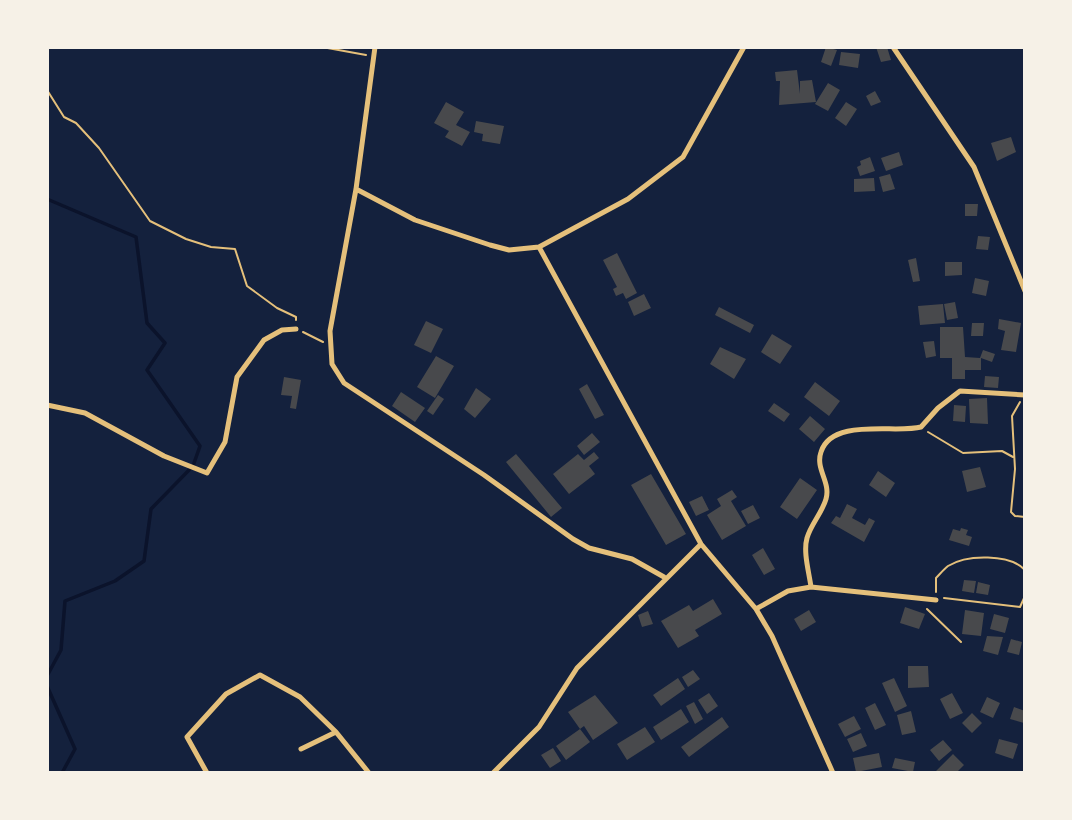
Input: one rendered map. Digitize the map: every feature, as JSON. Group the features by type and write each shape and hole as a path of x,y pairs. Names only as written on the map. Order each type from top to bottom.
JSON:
{"street":[{"path":"375,47 356,189 329,345 332,364 344,383 405,426 484,475 581,544 632,559 664,577"},
{"path":"356,189 415,220 490,245 509,250 539,247 628,199 683,157 744,47"},
{"path":"893,47 974,167 1025,291"},
{"path":"539,247 701,544 756,609 772,636 833,773"},
{"path":"47,405 85,414 164,456 208,473 225,442 237,377 264,340 282,330 296,329"},
{"path":"811,587 806,543 826,498 826,479 819,462 824,446 836,437 857,430 921,427 938,408 960,391 989,391 1024,396"},
{"path":"493,773 539,727 577,668 615,632 664,577 701,544"},
{"path":"756,609 788,591 811,587 936,600"},
{"path":"207,773 187,737 226,694 260,675 300,698 336,732 369,773"},
{"path":"301,749 336,732"}],"path":[{"path":"322,47 374,56"},
{"path":"47,90 64,117 76,123 99,148 150,221 186,239 211,247 235,249 247,286 277,308 296,317 296,329 329,345"},
{"path":"1024,396 1012,416 1014,458 1011,512 1015,516 1025,517"},
{"path":"921,427 963,453 1002,451 1014,458"},
{"path":"1025,570 1018,564 990,559 959,562 948,566 936,578 936,600 945,598 987,602 1002,608 1024,605 1025,596"},
{"path":"1018,564 1025,561"},
{"path":"917,599 961,642"}],"building":[{"path":"826,47 837,50 831,66 821,62"},
{"path":"876,47 887,47 891,60 881,62"},
{"path":"841,52 860,54 858,68 839,65"},
{"path":"797,70 800,94 800,81 812,80 816,102 779,105 780,81 776,81 775,72"},
{"path":"828,83 840,90 828,111 815,104"},
{"path":"875,91 881,102 871,106 866,96"},
{"path":"446,102 464,112 456,125 470,132 462,146 445,137 449,131 434,123"},
{"path":"846,102 857,109 846,126 835,118"},
{"path":"476,121 504,126 500,144 482,141 483,134 474,132"},
{"path":"1011,137 1016,152 997,161 991,143"},
{"path":"899,152 903,165 886,171 881,158"},
{"path":"870,157 875,171 860,176 857,167 861,165 860,161"},
{"path":"890,174 895,189 883,192 879,177"},
{"path":"874,178 875,191 854,192 854,179"},
{"path":"965,204 978,204 977,216 965,216"},
{"path":"978,236 990,237 988,250 976,249"},
{"path":"617,253 637,293 626,299 623,293 616,296 613,289 617,287 603,260"},
{"path":"916,258 920,281 913,282 908,260"},
{"path":"945,262 962,262 962,275 945,276"},
{"path":"975,278 989,281 986,296 972,293"},
{"path":"644,294 651,308 634,316 628,302"},
{"path":"955,302 958,318 947,320 944,304"},
{"path":"943,304 945,323 920,325 918,306"},
{"path":"719,307 754,325 750,333 715,315"},
{"path":"999,319 1021,323 1016,352 1001,350 1005,331 998,329"},
{"path":"426,321 443,329 431,353 414,345"},
{"path":"972,323 984,323 983,336 971,336"},
{"path":"940,327 963,327 965,357 980,358 983,350 995,354 992,362 981,358 981,370 965,370 965,379 952,379 952,358 940,358"},
{"path":"772,334 792,346 780,364 761,352"},
{"path":"934,341 936,356 926,358 923,342"},
{"path":"720,347 746,359 734,379 710,364"},
{"path":"436,356 454,366 435,398 417,387"},
{"path":"985,376 999,377 998,388 984,387"},
{"path":"284,377 301,380 296,409 290,408 292,396 281,395"},
{"path":"815,382 840,401 829,416 804,397"},
{"path":"587,384 604,415 595,419 579,389"},
{"path":"476,388 491,399 475,418 464,409"},
{"path":"401,392 425,408 415,422 392,406"},
{"path":"438,395 444,399 433,415 427,411"},
{"path":"987,398 988,424 970,423 969,399"},
{"path":"774,403 790,414 784,422 768,411"},
{"path":"954,405 966,406 965,422 953,421"},
{"path":"810,416 825,429 814,442 799,429"},
{"path":"592,433 600,442 584,455 577,446"},
{"path":"594,452 599,458 589,466 595,474 569,494 553,474 578,454 584,460"},
{"path":"516,454 562,508 551,517 506,462"},
{"path":"980,467 986,487 967,492 962,471"},
{"path":"878,471 895,483 886,497 869,485"},
{"path":"651,474 686,534 666,545 631,485"},
{"path":"800,478 817,490 797,519 780,507"},
{"path":"732,490 737,497 731,501 746,526 722,540 707,515 721,506 717,499"},
{"path":"702,496 709,510 696,516 689,502"},
{"path":"847,504 857,509 852,518 865,525 869,518 875,521 864,542 831,523 836,516 840,518"},
{"path":"753,505 760,518 748,524 741,511"},
{"path":"961,528 968,530 966,535 972,537 969,546 949,540 953,529 960,531"},
{"path":"763,548 775,569 764,575 752,555"},
{"path":"964,580 976,581 974,593 962,591"},
{"path":"978,582 990,585 988,595 976,593"},
{"path":"713,599 722,614 695,630 699,636 678,648 661,621 689,605 693,611"},
{"path":"905,607 925,614 919,629 900,623"},
{"path":"809,610 816,622 801,631 794,619"},
{"path":"965,610 984,613 981,636 962,634"},
{"path":"648,611 653,624 642,627 638,615"},
{"path":"994,614 1009,618 1005,633 990,629"},
{"path":"987,636 1003,637 998,655 983,651"},
{"path":"1011,639 1022,642 1019,655 1007,652"},
{"path":"908,666 928,666 929,687 908,688"},
{"path":"693,670 700,679 688,687 682,677"},
{"path":"678,678 685,689 661,706 653,695"},
{"path":"894,678 907,706 895,712 882,683"},
{"path":"709,693 718,706 707,714 698,700"},
{"path":"952,693 963,713 950,719 940,699"},
{"path":"595,695 618,723 593,740 584,726 580,729 568,712"},
{"path":"987,697 1000,703 993,718 980,712"},
{"path":"694,702 703,719 695,724 686,706"},
{"path":"875,703 886,725 875,730 865,708"},
{"path":"1014,707 1025,711 1024,723 1010,719"},
{"path":"681,709 689,722 661,740 653,727"},
{"path":"911,711 916,732 902,735 897,715"},
{"path":"972,713 982,723 972,733 962,723"},
{"path":"854,716 861,729 845,737 838,724"},
{"path":"722,717 729,727 689,757 681,747"},
{"path":"645,727 655,742 627,760 617,744"},
{"path":"580,729 590,742 566,760 556,746"},
{"path":"861,733 867,746 853,752 847,739"},
{"path":"999,739 1018,744 1013,759 995,753"},
{"path":"943,740 952,750 939,761 930,750"},
{"path":"553,748 561,761 550,768 541,755"},
{"path":"879,753 882,767 856,772 853,758"},
{"path":"953,754 964,765 956,773 934,773"},
{"path":"895,758 915,762 913,772 892,768"}],"waterway":[{"path":"47,199 136,237 147,323 165,343 147,370 200,446 193,466 151,509 144,561 115,581 65,601 61,650 47,676"},
{"path":"47,686 75,749 62,773"}]}
